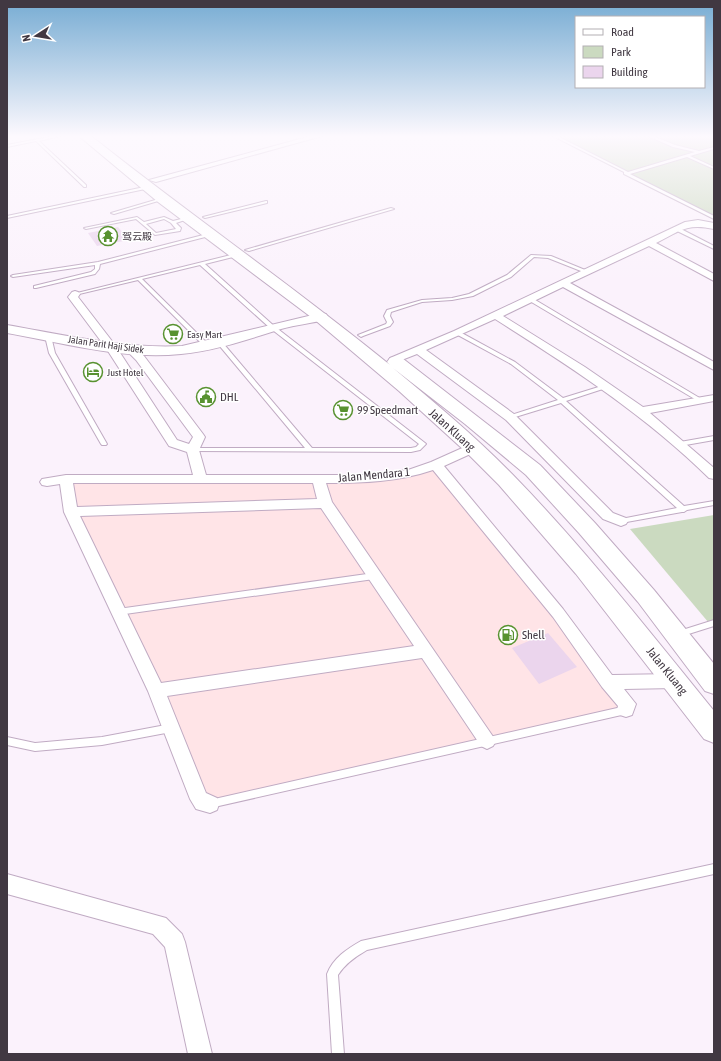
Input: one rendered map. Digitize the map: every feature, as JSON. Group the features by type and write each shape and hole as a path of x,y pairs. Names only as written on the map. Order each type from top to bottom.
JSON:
{"highway":[{"name":"Jalan Kluang","path":"153,186 163,199 188,218 211,234 243,252 361,335 472,420 533,470 565,503 646,596 714,683"},
{"name":"Jalan Kluang","path":"155,186 205,217 243,252 405,387 506,480 609,600 714,731"},
{"path":"506,480 524,487 536,485 537,481 533,470"},
{"path":"609,600 606,591 608,584 614,582 630,586 646,596"}],"street":[{"path":"394,360 458,333 564,284 677,229 698,223 714,226"},
{"path":"650,243 714,278"},
{"path":"564,284 714,367"},
{"path":"75,294 73,297 111,347 173,443 193,450"},
{"path":"495,315 607,386 641,411 713,472"},
{"name":"Jalan Parit Haji Sidek","path":"7,328 111,347 181,350 213,344 272,327 321,317"},
{"path":"130,349 140,358 199,437 193,450 201,479"},
{"path":"419,350 510,417 608,516 621,521"},
{"path":"641,411 714,398"},
{"name":"Jalan Mendara 1","path":"47,482 66,479 362,479 408,474 436,465 473,448"},
{"path":"436,465 553,607 608,682 627,704 626,710"},
{"path":"66,479 71,512 156,691 199,799 203,803 210,804"},
{"path":"318,479 324,503 487,741"},
{"path":"565,503 590,498"},
{"path":"71,512 324,503"},
{"path":"156,691 426,651"},
{"path":"608,682 675,681"},
{"path":"7,884 159,925 174,942 200,1054"}],"lane":[{"path":"7,217 140,186"},
{"path":"650,186 714,218"},
{"path":"113,213 163,199"},
{"path":"205,217 266,202"},
{"path":"75,294 140,280 202,264 392,209"},
{"path":"86,228 134,218 143,223 155,234 178,230 179,228 173,222 164,218 143,223"},
{"path":"173,222 188,218"},
{"path":"677,229 714,248"},
{"path":"13,276 98,263 211,234"},
{"path":"361,335 388,325 390,322 387,316 389,311 422,300 452,299 471,295 509,276 533,256 549,257 588,272"},
{"path":"36,287 93,273 97,269 98,263"},
{"path":"193,450 412,450 418,449 422,444 272,327 202,264"},
{"path":"140,280 213,344 310,450"},
{"path":"530,299 700,400"},
{"path":"458,333 513,363 562,400 684,510"},
{"path":"48,336 52,353 104,444"},
{"path":"510,417 607,386"},
{"path":"680,444 714,438"},
{"path":"621,521 714,503"},
{"path":"118,612 374,576"},
{"path":"677,635 714,623"},
{"path":"210,804 626,710"},
{"path":"7,741 35,746 95,742 171,728"},
{"path":"338,1054 332,974 337,965 348,954 365,944 714,869"}],"shaded area":[{"path":"439,461 629,713 216,806 196,808 149,689 65,512 68,476 362,476 405,472"}],"green space":[{"path":"649,186 714,186 714,219"},
{"path":"714,515 714,629 630,529"}],"building":[{"name":"驾云殿","path":"118,227 129,240 97,246 88,233"},
{"path":"548,633 577,667 539,684 512,648"}],"place":[{"name":"驾云殿","path":"108,236"},
{"name":"Easy Mart","path":"173,334"},
{"name":"Just Hotel","path":"93,372"},
{"name":"DHL","path":"206,397"},
{"name":"99 Speedmart","path":"343,410"},
{"name":"Shell","path":"508,635"}]}
